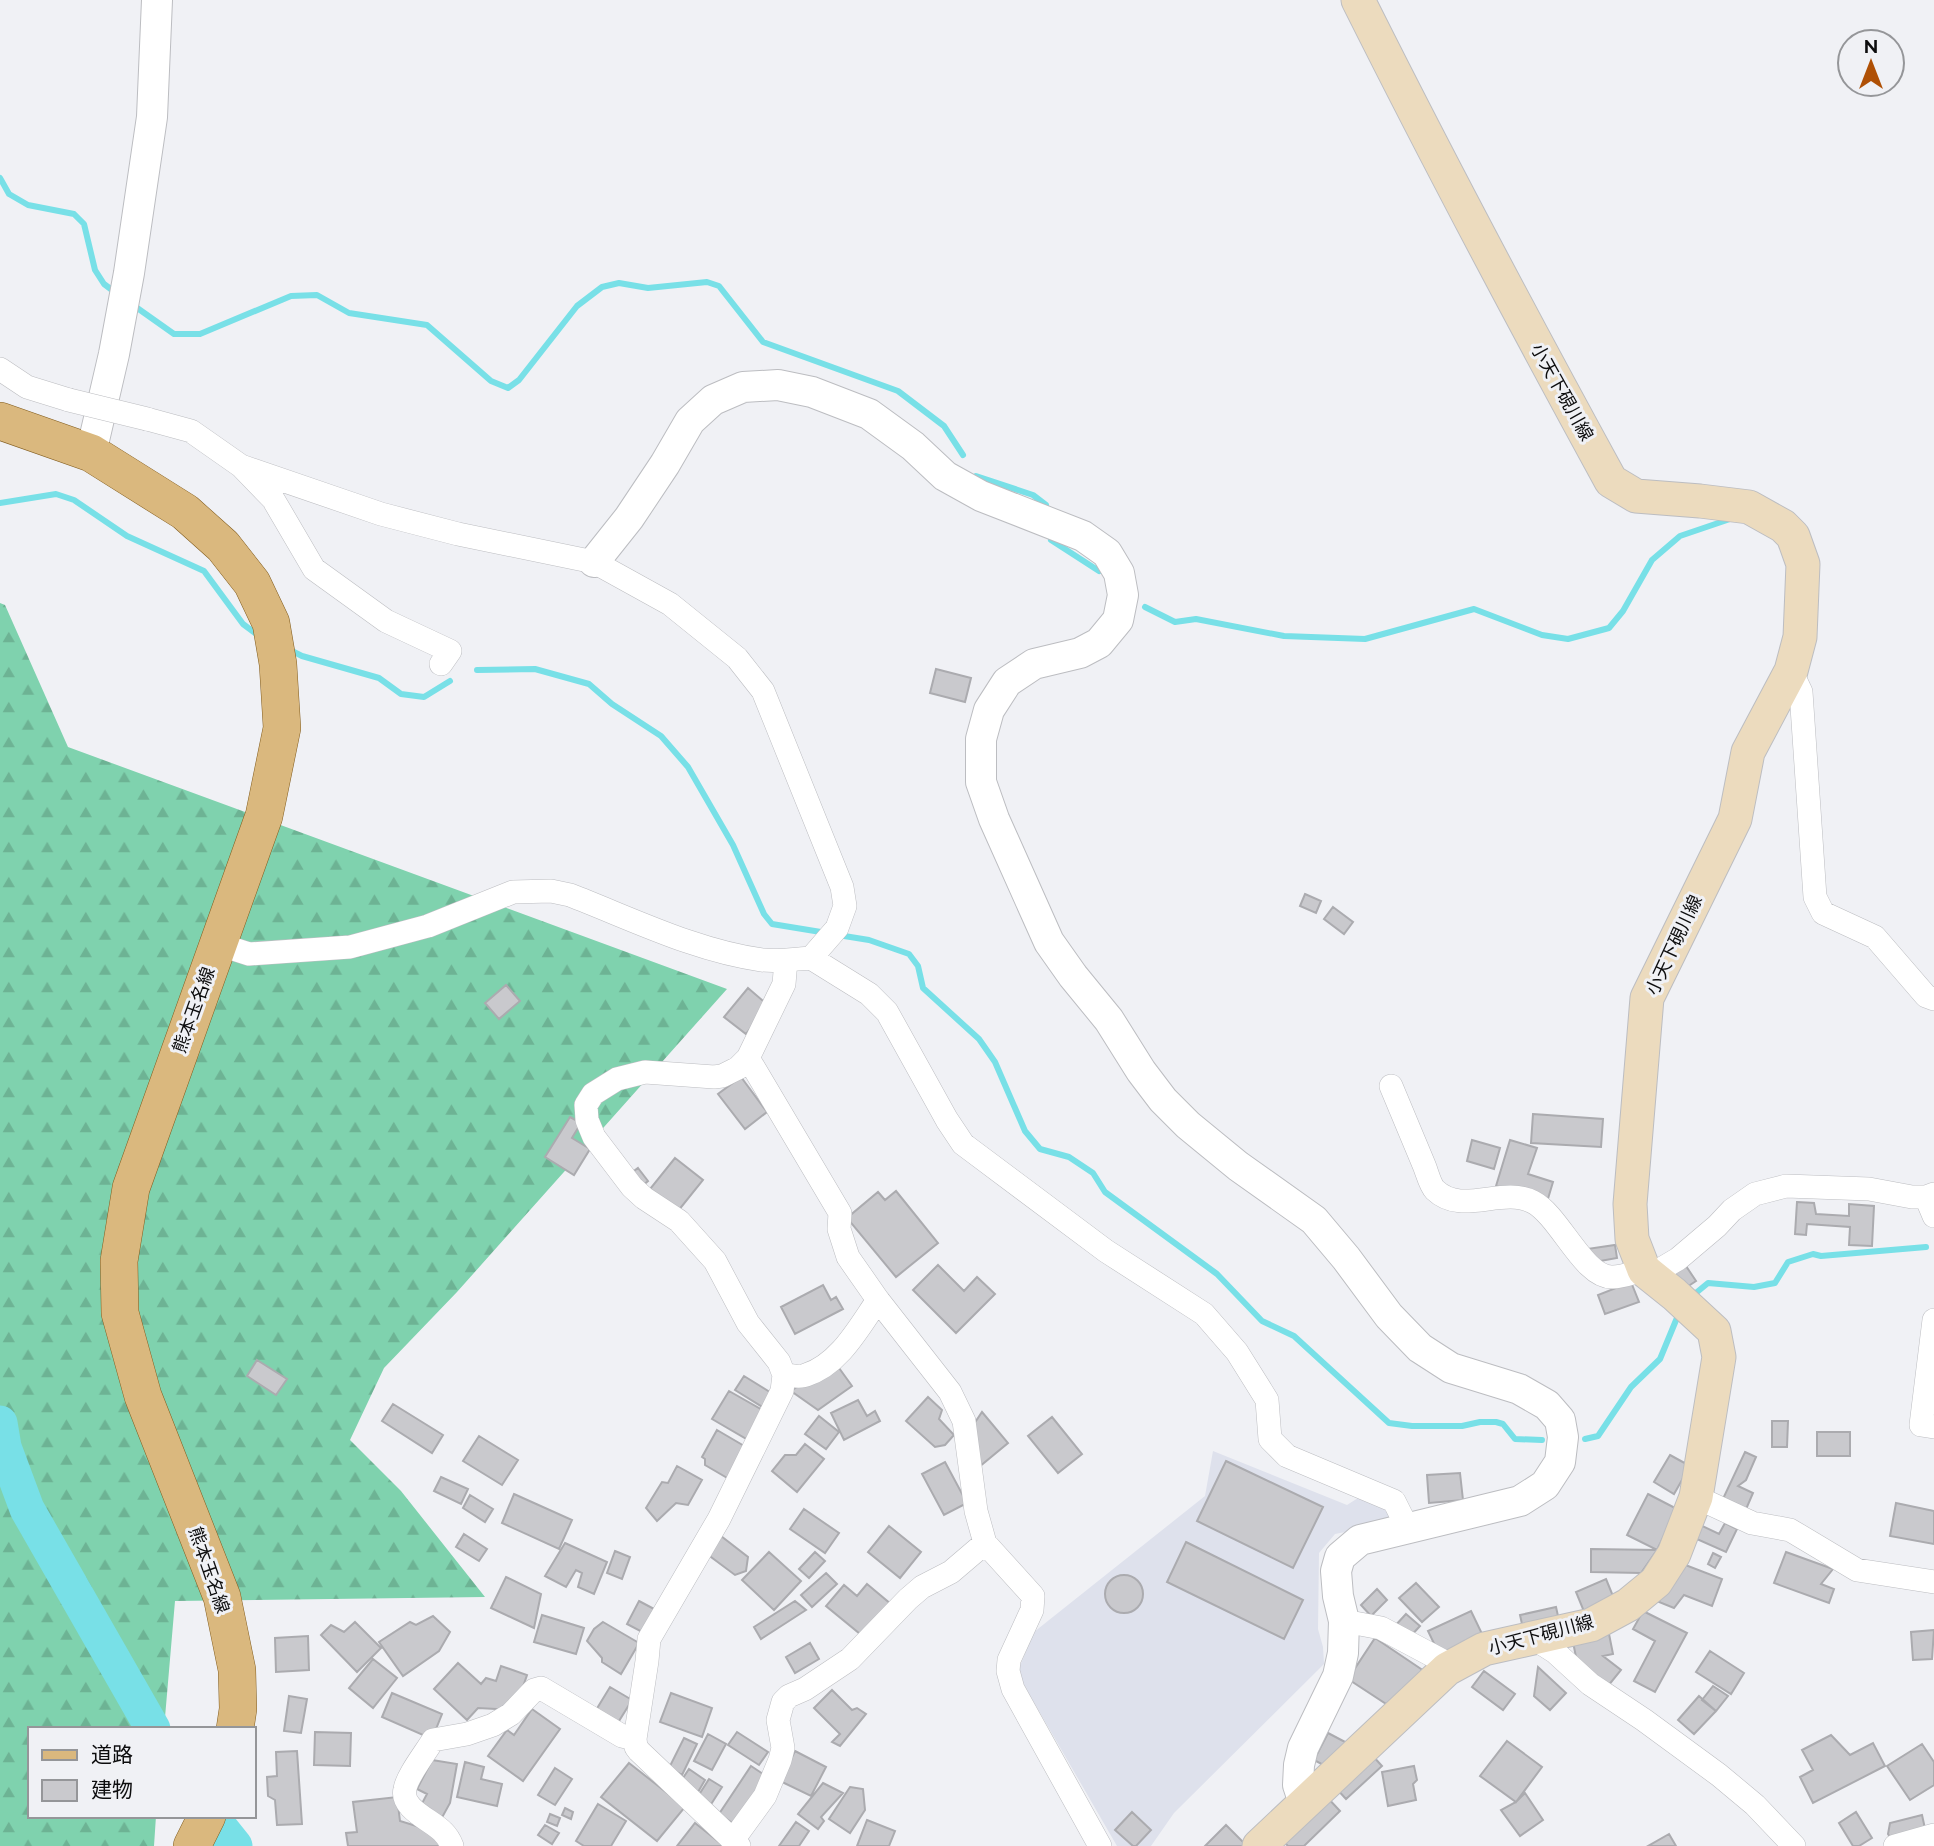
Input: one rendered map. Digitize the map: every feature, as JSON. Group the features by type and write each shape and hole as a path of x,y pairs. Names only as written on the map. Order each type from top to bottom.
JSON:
{"main road":[{"name":"小天下硯川線","path":"1259,1846 1447,1669 1484,1649 1591,1625 1628,1605 1656,1582 1674,1554 1696,1497 1719,1357 1714,1331 1647,1273 1632,1238 1630,1204 1647,998 1735,818 1748,752 1791,671 1800,637 1802,564 1793,536 1783,526 1749,507 1636,496 1611,481 1508,293 1358,0"},
{"name":"熊本玉名線","path":"0,421 90,453 185,512 223,546 252,583 271,622 278,664 282,728 264,816 131,1188 118,1261 120,1313 143,1396 222,1597 237,1670 238,1709 235,1727"},
{"path":"192,1846 206,1818"}],"street":[{"path":"90,453 114,354 129,273 152,117 157,0"},
{"path":"0,369 27,387 191,431 241,466 273,499 314,569 386,621 450,651 441,664"},
{"path":"594,562 636,507 690,421 713,400 743,387 778,385 812,392 869,414 913,446 945,476 981,496 1083,536 1107,553 1119,573 1123,596 1118,620 1099,643 1080,653 1034,664 1007,682 989,710 981,739 981,782 994,820 1049,942 1109,1020 1163,1100 1188,1125 1238,1166 1314,1220 1389,1316 1420,1349 1451,1368 1519,1389 1547,1405 1560,1420 1563,1437 1560,1462 1545,1485 1520,1501 1360,1540 1340,1557 1336,1571 1338,1596 1345,1621 1343,1653 1338,1676 1303,1748 1298,1785 1304,1803"},
{"path":"241,466 381,514 458,534 594,562 670,604 737,658 763,691 842,887 845,906 833,934 811,958"},
{"path":"1791,671 1801,692 1815,897 1824,914 1875,937 1926,996 1934,999"},
{"path":"218,944 249,954 350,947 428,926 513,891 551,891 570,895 701,946 763,960 811,958 869,994 887,1012 963,1144 1106,1251 1204,1314 1237,1352 1267,1400 1270,1439 1287,1455 1395,1501 1407,1527"},
{"path":"786,960 784,984 748,1058 738,1068 714,1077 645,1072 617,1079 593,1094 586,1105 587,1120 594,1137 632,1187 679,1221 715,1261 748,1323 779,1362 784,1375 782,1391 719,1519 649,1639 636,1747 736,1843 765,1796 780,1760 783,1748 778,1720 783,1702 850,1658 922,1587 951,1572 985,1543"},
{"path":"748,1058 840,1213 839,1229 848,1257 950,1392 964,1422 976,1511 985,1543 1033,1596 1032,1610 1009,1660 1008,1671 1013,1689 1100,1846"},
{"path":"1391,1086 1434,1189 1453,1200 1469,1201 1511,1195 1534,1202 1555,1220 1592,1269 1606,1277 1647,1273 1678,1259 1717,1226 1731,1210 1755,1194 1786,1186 1870,1189 1931,1203"},
{"path":"784,1375 804,1377 825,1365 845,1347 878,1300"},
{"path":"1934,1320 1921,1425 1934,1427"},
{"path":"1696,1497 1752,1523 1790,1530 1857,1570 1934,1582"},
{"path":"1345,1621 1381,1628 1441,1660 1447,1669"},
{"path":"1533,1638 1555,1653 1590,1684 1719,1776 1755,1805 1794,1846"},
{"path":"452,1846 444,1833 414,1810 405,1797 405,1786 433,1740 460,1736 494,1726 523,1704 534,1690 541,1688 622,1736 635,1739"},
{"path":"1895,1846 1934,1835"}],"shaded area":[{"path":"1213,1451 1347,1505 1358,1498 1379,1504 1392,1516 1391,1523 1335,1534 1319,1553 1318,1629 1324,1664 1174,1813 1151,1846 1117,1846 1017,1673 1034,1632 1205,1496"}],"green space":[{"path":"0,603 5,605 68,747 727,989 457,1292 384,1368 350,1440 401,1491 485,1597 175,1601 164,1727 28,1727 28,1818 156,1818 154,1846 0,1846"}],"building":[{"path":"936,669 971,678 965,702 930,693"},
{"path":"1305,894 1321,901 1316,913 1300,906"},
{"path":"1333,907 1353,922 1344,934 1324,919"},
{"path":"506,985 520,1001 499,1019 485,1003"},
{"path":"748,988 769,1006 746,1034 724,1017"},
{"path":"741,1077 767,1112 745,1129 718,1094"},
{"path":"1533,1114 1603,1119 1601,1147 1531,1143"},
{"path":"570,1117 581,1123 572,1138 590,1149 574,1175 545,1157"},
{"path":"1472,1140 1500,1148 1494,1169 1467,1161"},
{"path":"1510,1140 1537,1148 1528,1174 1553,1182 1547,1202 1496,1186"},
{"path":"675,1158 703,1180 678,1211 650,1189"},
{"path":"638,1168 648,1181 641,1187 630,1174"},
{"path":"896,1191 938,1243 896,1277 847,1218 878,1192 885,1200"},
{"path":"1797,1202 1814,1203 1816,1214 1849,1216 1849,1204 1874,1206 1872,1246 1849,1245 1850,1227 1807,1224 1806,1235 1795,1234"},
{"path":"1615,1245 1617,1258 1589,1263 1587,1249"},
{"path":"1684,1263 1696,1281 1681,1291 1669,1274"},
{"path":"938,1265 964,1291 977,1277 995,1294 956,1333 913,1290"},
{"path":"1631,1282 1639,1302 1605,1314 1598,1295"},
{"path":"823,1285 831,1300 836,1297 843,1309 795,1334 781,1307"},
{"path":"257,1360 287,1379 276,1395 247,1376"},
{"path":"834,1361 852,1386 818,1410 791,1391"},
{"path":"744,1376 773,1394 764,1408 735,1390"},
{"path":"729,1391 766,1412 750,1441 712,1419"},
{"path":"928,1397 942,1410 939,1419 954,1435 945,1445 935,1447 906,1421"},
{"path":"858,1400 867,1416 875,1411 880,1421 844,1440 831,1413"},
{"path":"393,1404 443,1435 432,1453 382,1421"},
{"path":"982,1412 1008,1443 979,1467 968,1433"},
{"path":"819,1416 839,1432 826,1449 805,1434"},
{"path":"1052,1417 1082,1454 1058,1473 1028,1436"},
{"path":"1772,1421 1788,1421 1787,1447 1772,1447"},
{"path":"717,1430 751,1450 729,1479 705,1465 705,1459 702,1457"},
{"path":"1817,1432 1850,1432 1850,1456 1817,1456"},
{"path":"479,1436 518,1460 502,1485 463,1461"},
{"path":"805,1444 824,1459 797,1492 772,1471 785,1455 796,1455"},
{"path":"1745,1452 1756,1457 1746,1480 1738,1486 1753,1493 1744,1514 1721,1503"},
{"path":"1670,1455 1690,1466 1674,1494 1654,1482"},
{"path":"1226,1461 1323,1507 1293,1568 1197,1521"},
{"path":"945,1462 967,1503 944,1515 922,1474"},
{"path":"677,1466 702,1480 688,1505 676,1503 657,1521 646,1508 662,1482 668,1483"},
{"path":"1460,1473 1463,1500 1429,1503 1427,1475"},
{"path":"441,1477 468,1489 461,1504 434,1491"},
{"path":"514,1494 572,1520 559,1549 502,1523"},
{"path":"1648,1494 1677,1509 1657,1550 1627,1535"},
{"path":"470,1495 493,1509 485,1522 463,1508"},
{"path":"1896,1503 1934,1511 1934,1544 1890,1536"},
{"path":"804,1509 839,1533 825,1553 790,1529"},
{"path":"1696,1523 1719,1534 1725,1523 1737,1529 1726,1552 1690,1536"},
{"path":"889,1526 921,1552 900,1578 868,1552"},
{"path":"464,1534 487,1549 479,1561 456,1547"},
{"path":"721,1536 748,1557 746,1571 735,1575 707,1554"},
{"path":"1186,1542 1303,1600 1284,1639 1167,1582"},
{"path":"565,1543 607,1562 594,1594 578,1587 582,1573 576,1570 566,1587 545,1576"},
{"path":"1591,1549 1657,1550 1641,1573 1591,1572"},
{"path":"615,1551 630,1557 622,1579 607,1573"},
{"path":"769,1552 801,1581 774,1610 742,1580"},
{"path":"815,1552 825,1561 809,1578 799,1569"},
{"path":"1786,1552 1833,1569 1821,1584 1834,1589 1829,1603 1774,1583"},
{"path":"1713,1553 1721,1557 1715,1568 1708,1564"},
{"path":"1675,1561 1722,1579 1712,1606 1684,1595 1674,1608 1659,1602"},
{"path":"826,1573 837,1584 812,1607 801,1595"},
{"path":"1124,1575 1137,1581 1143,1594 1137,1607 1124,1613 1111,1607 1105,1594 1111,1581"},
{"path":"506,1577 541,1594 534,1628 491,1608"},
{"path":"1606,1579 1615,1601 1585,1614 1576,1592"},
{"path":"1416,1583 1439,1607 1422,1622 1399,1598"},
{"path":"867,1584 892,1605 865,1638 826,1606 844,1585 857,1596"},
{"path":"1377,1589 1387,1600 1371,1616 1361,1605"},
{"path":"639,1601 656,1610 644,1633 627,1624"},
{"path":"795,1601 806,1610 761,1639 754,1627"},
{"path":"1556,1607 1560,1625 1524,1633 1520,1615"},
{"path":"1471,1611 1484,1638 1441,1658 1428,1631"},
{"path":"1643,1611 1687,1633 1655,1692 1634,1681 1655,1641 1633,1629"},
{"path":"1406,1614 1420,1626 1408,1639 1394,1627"},
{"path":"542,1615 584,1628 576,1654 534,1642"},
{"path":"433,1616 450,1632 439,1651 403,1676 379,1642 410,1622 416,1625"},
{"path":"355,1622 381,1648 357,1672 321,1635 331,1625 344,1632"},
{"path":"603,1622 639,1643 621,1674 602,1662 602,1658 587,1641 594,1629"},
{"path":"1934,1630 1932,1659 1913,1660 1911,1632"},
{"path":"1609,1634 1613,1654 1603,1656 1621,1670 1608,1686 1577,1662 1573,1642"},
{"path":"308,1636 309,1670 276,1672 275,1638"},
{"path":"1375,1638 1424,1671 1397,1711 1348,1679"},
{"path":"810,1643 819,1659 795,1673 786,1657"},
{"path":"1710,1651 1744,1673 1731,1694 1696,1672"},
{"path":"373,1659 397,1678 373,1708 349,1688"},
{"path":"458,1663 481,1684 486,1678 496,1681 501,1666 527,1675 515,1710 478,1708 467,1720 434,1689"},
{"path":"1538,1667 1566,1693 1550,1710 1534,1696"},
{"path":"1484,1671 1515,1694 1503,1710 1472,1687"},
{"path":"1713,1686 1728,1696 1716,1711 1702,1700"},
{"path":"610,1687 632,1700 614,1729 593,1715"},
{"path":"832,1690 852,1710 857,1708 866,1714 840,1746 832,1742 840,1734 814,1708"},
{"path":"392,1693 442,1714 432,1739 382,1717"},
{"path":"671,1693 712,1708 702,1737 660,1722"},
{"path":"289,1696 307,1699 301,1733 284,1731"},
{"path":"1699,1696 1716,1711 1694,1734 1678,1720"},
{"path":"532,1709 560,1729 523,1781 488,1756 507,1730 514,1735"},
{"path":"315,1732 351,1733 350,1766 314,1765"},
{"path":"737,1732 768,1752 759,1765 728,1745"},
{"path":"1328,1733 1347,1743 1333,1770 1314,1760"},
{"path":"708,1734 726,1744 712,1770 694,1761"},
{"path":"1831,1735 1850,1755 1873,1743 1885,1766 1813,1803 1800,1777 1813,1770 1802,1750"},
{"path":"684,1738 697,1744 682,1775 669,1768"},
{"path":"1507,1741 1542,1767 1516,1802 1480,1776"},
{"path":"1922,1744 1934,1762 1934,1785 1910,1800 1887,1766"},
{"path":"297,1751 302,1824 277,1825 275,1800 268,1796 267,1777 277,1776 276,1752"},
{"path":"795,1751 826,1767 811,1796 780,1781"},
{"path":"1371,1754 1382,1766 1346,1799 1335,1787"},
{"path":"432,1760 457,1764 450,1803 439,1823 418,1811 427,1794 417,1789"},
{"path":"465,1762 484,1767 481,1779 502,1784 497,1806 457,1797"},
{"path":"629,1763 685,1807 657,1841 601,1797"},
{"path":"751,1766 769,1778 737,1826 719,1814"},
{"path":"1414,1766 1417,1780 1413,1784 1416,1800 1388,1806 1382,1772"},
{"path":"555,1768 572,1779 555,1805 538,1795"},
{"path":"689,1769 705,1780 698,1792 681,1781"},
{"path":"709,1779 722,1787 710,1806 697,1798"},
{"path":"823,1783 843,1793 821,1817 824,1821 818,1829 798,1814"},
{"path":"850,1787 863,1789 865,1810 850,1833 829,1819"},
{"path":"1525,1793 1543,1820 1520,1836 1501,1810 1516,1802"},
{"path":"1325,1795 1340,1811 1304,1846 1288,1846 1280,1838"},
{"path":"397,1797 400,1821 442,1834 439,1846 348,1846 346,1833 357,1832 353,1802"},
{"path":"598,1804 626,1821 611,1846 584,1846 576,1841"},
{"path":"565,1808 573,1812 571,1819 562,1815"},
{"path":"1132,1812 1151,1830 1136,1846 1115,1830"},
{"path":"1856,1812 1872,1838 1859,1846 1853,1846 1839,1823"},
{"path":"550,1814 560,1818 557,1826 547,1822"},
{"path":"1922,1815 1926,1833 1893,1841 1888,1834 1890,1823"},
{"path":"867,1820 895,1831 889,1846 857,1846"},
{"path":"796,1822 809,1831 799,1846 779,1846"},
{"path":"695,1823 724,1846 677,1846"},
{"path":"545,1825 559,1833 552,1844 538,1835"},
{"path":"1226,1825 1247,1846 1205,1846"},
{"path":"1669,1834 1676,1846 1648,1846"}],"waterway":[{"path":"0,178 9,194 28,205 74,214 84,224 95,270 104,284 116,293"},
{"path":"133,305 174,334 200,334 291,296 317,295 349,313 427,325 491,381 508,388 519,380 577,306 602,287 619,283 648,288 707,282 719,286 763,342 898,391 944,426 963,455"},
{"path":"976,476 1033,495 1046,505 1047,512"},
{"path":"0,503 56,494 74,500 127,536 204,571 243,624 259,636"},
{"path":"1145,607 1175,622 1196,619 1284,636 1365,639 1474,609 1542,635 1568,639 1609,628 1623,611 1652,560 1680,536 1730,519"},
{"path":"1051,540 1099,571"},
{"path":"288,649 302,656 379,678 401,694 424,697 450,681"},
{"path":"477,670 535,669 589,684 612,704 661,736 688,767 733,845 764,914 772,924 827,933"},
{"path":"838,935 869,940 909,954 918,966 923,988 979,1039 995,1062 1025,1131 1040,1149 1069,1157 1093,1173 1105,1192 1217,1274 1262,1321 1294,1336 1389,1423 1462,1426 1496,1422 1503,1424 1515,1439 1542,1440"},
{"path":"1691,1297 1708,1283 1754,1287 1775,1283 1788,1262 1813,1254 1821,1256 1926,1247"},
{"path":"1585,1439 1598,1436 1631,1387 1660,1359 1679,1313"},
{"path":"0,1423 4,1447 27,1509 152,1727"},
{"path":"213,1818 235,1846"}]}
